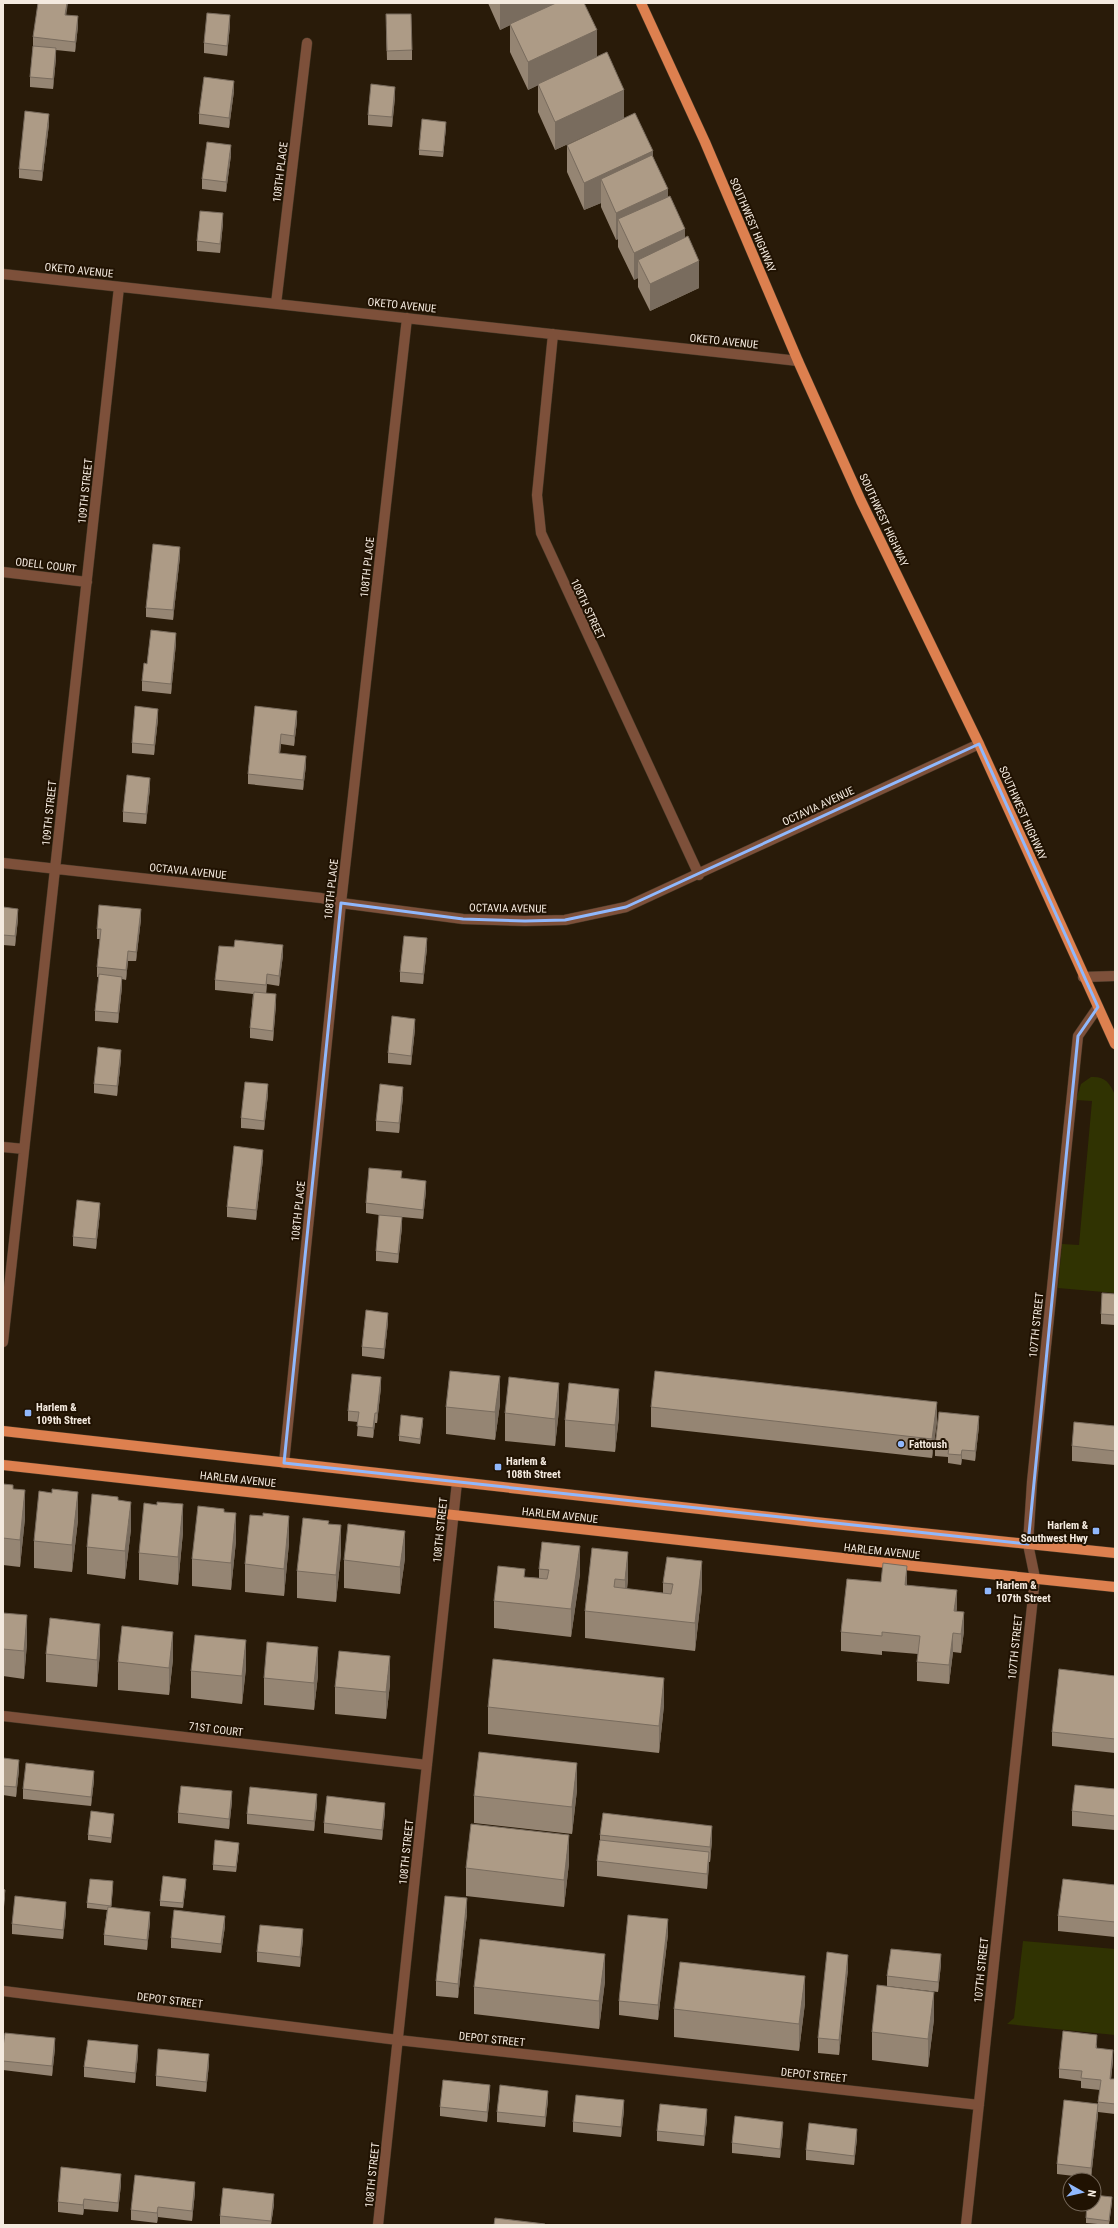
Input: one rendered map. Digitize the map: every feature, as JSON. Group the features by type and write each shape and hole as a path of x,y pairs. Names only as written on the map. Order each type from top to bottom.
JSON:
{"main road":[{"name":"SOUTHWEST HIGHWAY","path":"641,3 705,142 798,361 861,501 979,744 1083,977 1115,1044"},
{"name":"HARLEM AVENUE","path":"3,1430 457,1482 1115,1553"},
{"name":"HARLEM AVENUE","path":"3,1464 453,1515 1115,1587"}],"street":[{"name":"108TH PLACE","path":"276,304 308,43"},
{"name":"OKETO AVENUE","path":"3,274 798,361"},
{"name":"109TH STREET","path":"3,1342 119,287"},
{"name":"108TH PLACE","path":"284,1462 341,903 407,318"},
{"name":"108TH STREET","path":"553,334 537,495 541,533 699,875"},
{"name":"ODELL COURT","path":"3,572 87,582"},
{"name":"OCTAVIA AVENUE","path":"3,862 321,898 341,903 463,919 525,921 565,920 626,907 699,875 979,744"},
{"path":"1083,977 1115,976"},
{"name":"107TH STREET","path":"966,2225 1035,1578 1028,1544 1032,1482 1078,1036 1098,1007"},
{"path":"3,1147 24,1149"},
{"name":"108TH STREET","path":"378,2225 457,1482"},
{"name":"71ST COURT","path":"3,1716 427,1765"},
{"name":"DEPOT STREET","path":"3,1991 398,2040 979,2105"}],"highlighted area":[{"path":"979,744 1098,1007 1078,1036 1028,1544 284,1463 341,903 463,919 525,921 565,920 626,907"}],"green space":[{"path":"1091,1077 1100,1078 1106,1081 1115,1095 1115,1293 1058,1288 1062,1244 1079,1245 1092,1101 1076,1100 1081,1084"},
{"path":"1023,1941 1115,1949 1115,2035 1007,2024 1014,2018"}],"building":[{"path":"38,3 67,3 65,15 78,16 75,42 33,37"},
{"path":"556,3 584,3 597,30 528,62 510,24"},
{"path":"207,13 230,15 227,46 204,43"},
{"path":"386,14 411,14 412,50 387,51"},
{"path":"33,46 56,48 53,79 30,77"},
{"path":"607,52 624,90 555,122 538,84"},
{"path":"204,77 234,81 229,118 199,114"},
{"path":"371,84 395,87 392,117 368,115"},
{"path":"25,111 49,114 42,171 19,169"},
{"path":"635,113 653,151 584,183 567,145"},
{"path":"422,119 446,122 443,152 419,150"},
{"path":"207,142 231,145 226,182 202,179"},
{"path":"652,155 668,189 616,213 601,179"},
{"path":"670,196 685,229 634,253 618,219"},
{"path":"200,211 223,213 220,244 197,241"},
{"path":"688,236 699,261 650,284 638,260"},
{"path":"153,544 180,547 173,610 146,608"},
{"path":"151,630 176,633 171,684 142,681 144,663 147,664"},
{"path":"135,706 158,709 154,745 132,743"},
{"path":"255,706 297,711 294,736 281,734 279,753 306,756 303,780 248,774"},
{"path":"127,775 150,778 146,814 123,812"},
{"path":"99,905 141,909 136,952 128,951 126,970 97,967 101,929 97,929"},
{"path":"3,907 18,909 15,936 3,935"},
{"path":"404,936 427,938 423,974 400,972"},
{"path":"235,940 283,945 279,976 267,974 266,985 215,980 219,946 234,947"},
{"path":"99,974 122,977 118,1013 95,1011"},
{"path":"254,992 276,994 273,1031 250,1028"},
{"path":"392,1016 415,1019 411,1056 388,1053"},
{"path":"98,1047 121,1050 117,1086 94,1084"},
{"path":"245,1082 268,1084 264,1121 241,1118"},
{"path":"380,1084 403,1087 399,1123 376,1121"},
{"path":"234,1146 263,1150 256,1210 227,1207"},
{"path":"369,1168 402,1171 401,1178 426,1181 423,1210 366,1203"},
{"path":"77,1200 100,1203 96,1239 73,1237"},
{"path":"379,1215 402,1217 398,1254 376,1251"},
{"path":"1102,1293 1115,1294 1115,1315 1101,1314"},
{"path":"366,1310 388,1313 384,1349 362,1347"},
{"path":"450,1371 500,1376 495,1412 446,1407"},
{"path":"655,1371 937,1402 932,1439 651,1407"},
{"path":"352,1374 381,1377 377,1413 375,1413 373,1428 357,1426 359,1412 348,1411"},
{"path":"509,1377 559,1383 555,1419 505,1413"},
{"path":"569,1383 619,1389 615,1425 565,1420"},
{"path":"939,1412 979,1416 975,1451 962,1450 961,1455 948,1454 949,1448 935,1446"},
{"path":"401,1415 423,1418 420,1439 399,1436"},
{"path":"1074,1422 1115,1426 1115,1451 1072,1446"},
{"path":"3,1484 13,1485 13,1489 25,1490 20,1540 3,1538"},
{"path":"52,1489 78,1492 72,1545 34,1541 39,1491 52,1493"},
{"path":"92,1494 118,1497 118,1500 131,1502 125,1551 87,1547"},
{"path":"157,1502 183,1504 178,1557 139,1553 144,1503 157,1505"},
{"path":"198,1506 224,1509 224,1512 236,1513 231,1563 192,1559"},
{"path":"263,1513 289,1516 284,1569 245,1564 250,1515 263,1516"},
{"path":"303,1518 329,1521 328,1524 341,1525 336,1575 297,1571"},
{"path":"348,1524 405,1531 400,1567 344,1560"},
{"path":"542,1542 580,1546 571,1609 494,1601 498,1566 525,1569 524,1577 547,1579 549,1570 539,1569"},
{"path":"592,1548 628,1552 625,1580 615,1579 614,1587 671,1594 673,1584 663,1583 667,1557 702,1561 695,1623 585,1611"},
{"path":"883,1563 907,1566 905,1585 957,1590 954,1611 964,1612 961,1634 953,1633 949,1665 917,1662 920,1636 882,1632 882,1636 841,1632 847,1579 881,1582"},
{"path":"3,1613 27,1615 24,1651 3,1649"},
{"path":"50,1618 100,1624 97,1660 46,1654"},
{"path":"122,1626 173,1632 169,1668 118,1662"},
{"path":"195,1635 246,1640 242,1676 191,1671"},
{"path":"267,1642 318,1647 314,1683 264,1678"},
{"path":"339,1651 390,1656 386,1692 335,1687"},
{"path":"493,1659 664,1678 659,1726 488,1707"},
{"path":"1059,1669 1115,1676 1115,1739 1052,1732"},
{"path":"479,1752 577,1763 572,1807 474,1796"},
{"path":"3,1758 19,1760 16,1787 3,1786"},
{"path":"26,1763 94,1771 91,1797 23,1789"},
{"path":"1075,1785 1115,1789 1115,1816 1072,1811"},
{"path":"181,1786 232,1791 229,1819 178,1813"},
{"path":"250,1787 317,1794 314,1821 247,1814"},
{"path":"327,1796 385,1803 382,1830 324,1823"},
{"path":"91,1811 114,1814 111,1838 88,1835"},
{"path":"603,1813 712,1826 710,1847 600,1835"},
{"path":"471,1824 569,1835 564,1880 466,1868"},
{"path":"215,1840 239,1843 236,1867 213,1865"},
{"path":"600,1840 709,1852 707,1874 597,1861"},
{"path":"163,1876 186,1879 183,1903 160,1901"},
{"path":"90,1879 113,1881 111,1906 87,1903"},
{"path":"1063,1879 1115,1885 1115,1922 1058,1916"},
{"path":"3,1889 5,1890 3,1905"},
{"path":"15,1896 66,1902 63,1930 12,1924"},
{"path":"445,1896 467,1898 458,1984 436,1981"},
{"path":"108,1907 150,1912 147,1940 104,1935"},
{"path":"174,1910 225,1916 221,1944 171,1938"},
{"path":"628,1915 668,1919 658,2005 619,2001"},
{"path":"260,1925 303,1929 300,1957 257,1952"},
{"path":"480,1939 605,1954 599,2001 474,1987"},
{"path":"891,1949 941,1954 938,1982 887,1976"},
{"path":"827,1952 848,1955 839,2040 818,2038"},
{"path":"680,1962 805,1976 799,2024 674,2009"},
{"path":"877,1985 934,1992 928,2039 872,2032"},
{"path":"1063,2031 1097,2035 1096,2048 1113,2050 1110,2079 1115,2079 1115,2104 1098,2102 1101,2080 1081,2078 1082,2071 1059,2069"},
{"path":"5,2033 55,2038 52,2066 3,2061"},
{"path":"88,2040 138,2045 135,2073 84,2067"},
{"path":"158,2049 209,2054 206,2082 156,2076"},
{"path":"443,2080 490,2085 487,2112 440,2107"},
{"path":"500,2085 548,2091 545,2117 497,2112"},
{"path":"576,2095 624,2100 621,2127 573,2122"},
{"path":"1064,2100 1098,2104 1091,2168 1057,2164"},
{"path":"660,2104 707,2109 704,2136 657,2131"},
{"path":"735,2116 783,2122 780,2149 732,2143"},
{"path":"809,2123 857,2129 854,2156 806,2150"},
{"path":"61,2167 121,2174 118,2203 84,2199 83,2205 58,2202"},
{"path":"135,2175 195,2182 192,2211 158,2207 157,2213 131,2210"},
{"path":"223,2188 274,2194 271,2221 220,2216"},
{"path":"1102,2196 1112,2197 1109,2221 1086,2218 1086,2212 1102,2212"},
{"path":"495,2218 545,2224 545,2225 494,2225"}],"place":[{"name":"Harlem & 109th Street","path":"28,1413"},
{"name":"Fattoush","path":"901,1444"},
{"name":"Harlem & 108th Street","path":"498,1467"},
{"name":"Harlem & Southwest Hwy","path":"1096,1531"},
{"name":"Harlem & 107th Street","path":"988,1591"}]}
